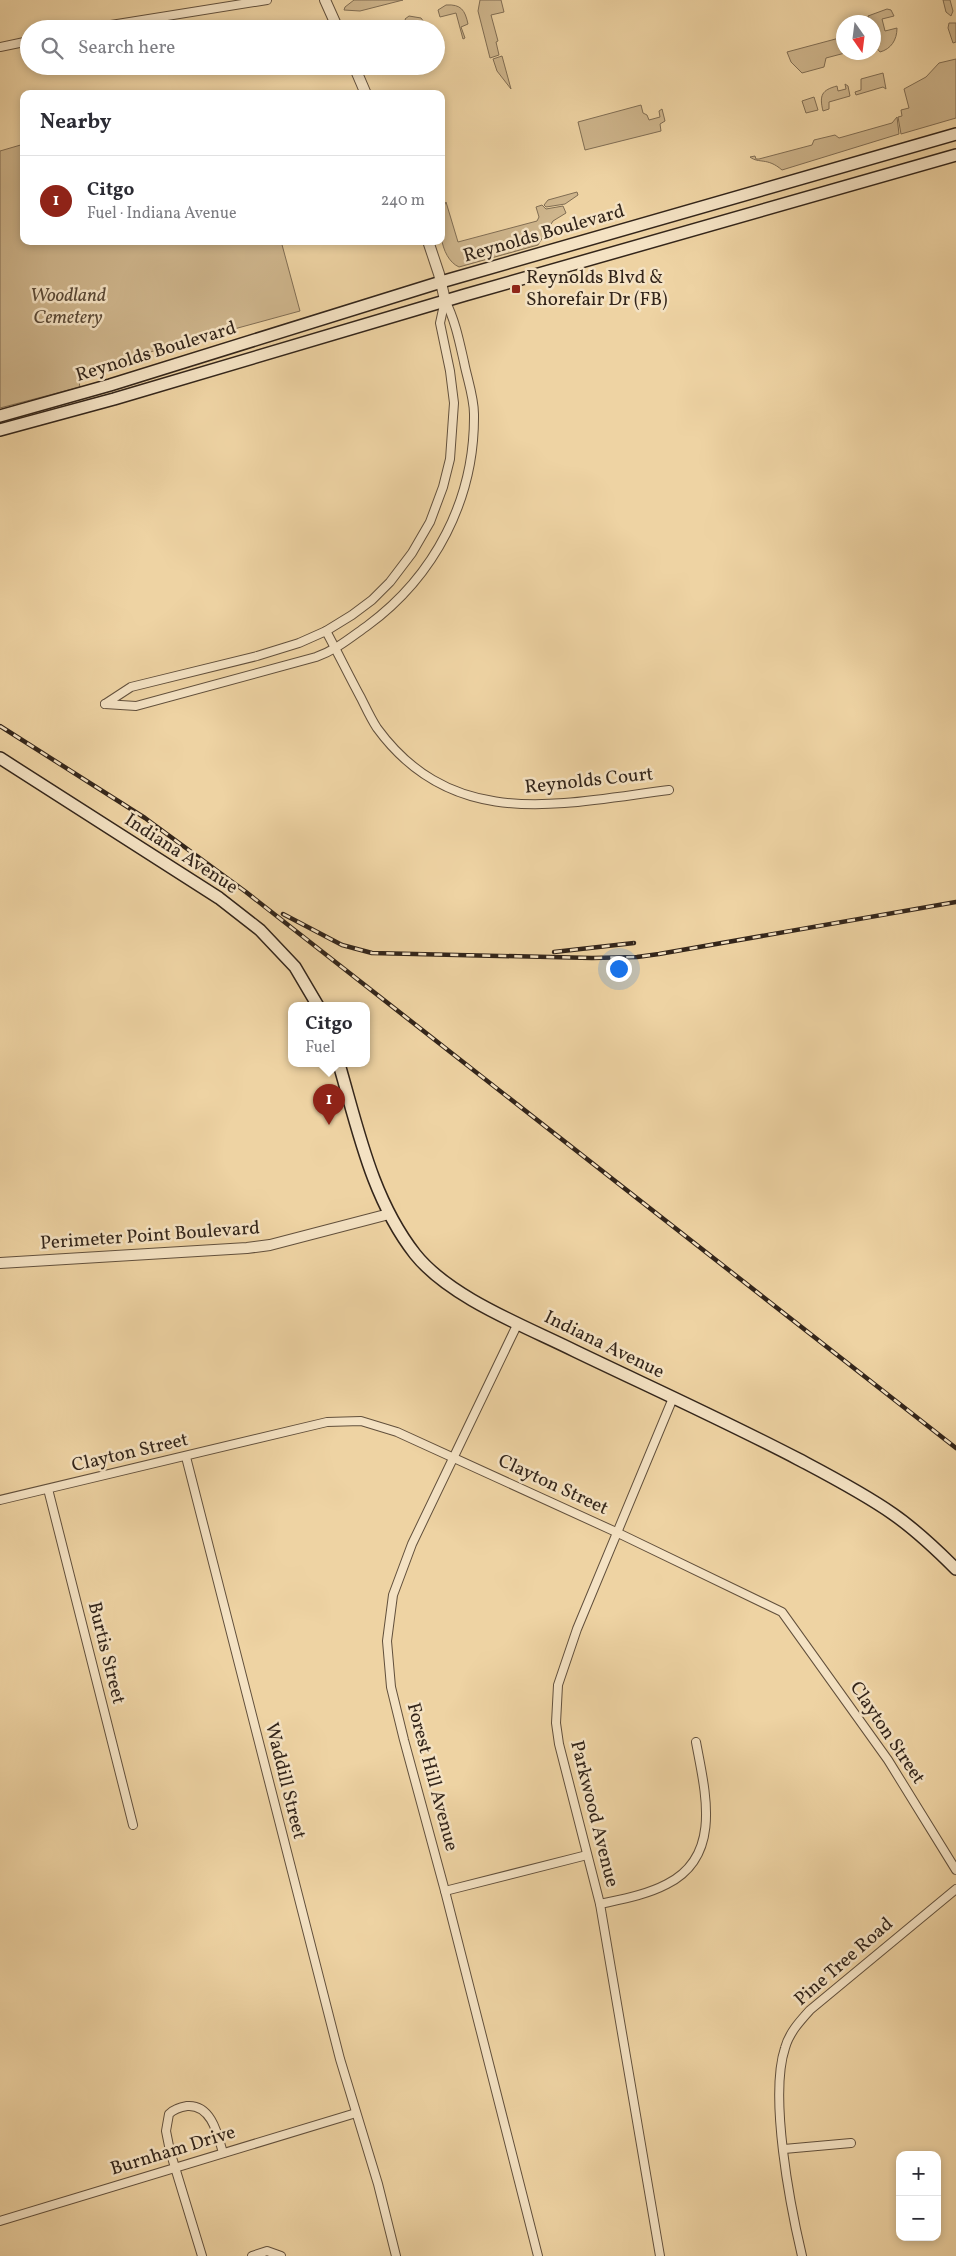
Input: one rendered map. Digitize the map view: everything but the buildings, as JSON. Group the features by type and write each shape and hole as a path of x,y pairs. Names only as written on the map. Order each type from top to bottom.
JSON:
{"main road":[{"name":"Reynolds Boulevard","path":"0,416 110,385 441,282 956,134"},
{"name":"Reynolds Boulevard","path":"0,430 114,399 445,300 956,155"},
{"name":"Indiana Avenue","path":"0,758 219,898 260,930 295,967 316,1002"},
{"path":"0,763 20,770"},
{"name":"Indiana Avenue","path":"340,1067 370,1171 390,1214 415,1254 451,1288 518,1323 770,1445 851,1488 893,1514 930,1544 956,1569"}],"street":[{"path":"142,20 267,0"},
{"path":"325,0 334,20"},
{"path":"0,47 20,43"},
{"path":"358,75 364,90"},
{"path":"429,245 445,300 455,319 474,412 473,446 467,482 443,541 424,572 391,608 336,649 316,657 136,706 105,704 131,687 258,656 299,643 326,631 352,616 390,582 412,554 426,530 443,487 450,459 454,403 450,371 440,323 445,300"},
{"name":"Reynolds Court","path":"326,631 376,727 392,746 420,772 455,791 485,801 531,806 669,790"},
{"name":"Perimeter Point Boulevard","path":"0,1263 247,1248 270,1245 390,1214"},
{"name":"Forest Hill Avenue","path":"518,1323 412,1544 400,1575 391,1609 387,1641 391,1687 445,1890 538,2256"},
{"name":"Parkwood Avenue","path":"660,2256 600,1904 558,1744 556,1702 564,1665 616,1532 673,1398"},
{"name":"Clayton Street","path":"0,1500 186,1457 286,1431 344,1420 361,1421 381,1426 455,1457 782,1612 888,1760 956,1870"},
{"name":"Waddill Street","path":"186,1457 340,2060 378,2184 396,2256"},
{"name":"Burtis Street","path":"48,1489 132,1825"},
{"path":"600,1904 631,1897 667,1884 684,1872 699,1852 704,1840 706,1820 704,1790 696,1742"},
{"path":"445,1890 587,1855"},
{"name":"Pine Tree Road","path":"802,2256 784,2149 780,2101 780,2073 785,2048 793,2029 810,2010 838,1984 956,1889"},
{"path":"202,2256 175,2168 166,2131 166,2122 169,2114 180,2108 192,2106 204,2111 216,2128 224,2154"},
{"name":"Burnham Drive","path":"0,2221 356,2113"},
{"path":"784,2149 851,2143"},
{"path":"252,2256 267,2251 281,2256"}],"green space":[{"path":"354,0 403,0 360,11 344,10"},
{"path":"480,0 501,0 504,12 491,15 498,41 496,42 499,55 490,58 478,11"},
{"path":"943,0 950,0 953,11 951,16 946,12"},
{"path":"446,5 459,7 464,12 468,24 461,27 465,38 463,39 456,13 440,17 438,10"},
{"path":"887,9 891,10 894,16 882,19 885,31 897,28 895,40 884,51 881,52 881,15 871,15"},
{"path":"409,16 422,20 405,20"},
{"path":"949,23 956,23 956,42 953,43 948,28"},
{"path":"836,39 836,55 826,58 824,67 802,73 791,62 787,52"},
{"path":"502,56 511,89 497,71 493,59"},
{"path":"956,59 956,118 901,134 898,117 902,116 901,110 909,108 904,89 926,77 939,63"},
{"path":"883,73 886,89 883,87 856,95 855,92 861,90 861,79"},
{"path":"845,84 848,86 850,96 829,102 829,109 823,111 821,101 825,91 837,86 838,91 846,89"},
{"path":"814,97 818,110 806,113 802,101"},
{"path":"641,105 643,113 647,115 649,120 660,117 659,111 662,109 665,121 660,124 661,131 585,150 578,122"},
{"path":"897,117 899,134 782,170 772,163 753,159 750,157 755,156 756,159 759,159 812,145 814,140 835,135 839,138 892,123"},
{"name":"Woodland Cemetery","path":"20,145 20,245 282,245 300,311 77,372 80,387 0,408 0,151"},
{"path":"577,192 578,195 565,204 546,207 544,205 548,200"},
{"path":"446,202 458,242 537,221 539,217 536,207 542,205 546,209 563,206 566,213 553,221 538,245 459,267 452,262 443,247 443,245 445,245"}],"railway":[{"path":"0,726 145,818 246,892 956,1448"},
{"path":"283,914 342,945 372,953 592,958 637,957 659,954 956,902"},
{"path":"554,952 634,943"}],"place":[{"name":"Reynolds Blvd & Shorefair Dr (FB)","path":"516,289"},
{"name":"Citgo","path":"329,1125"}]}
